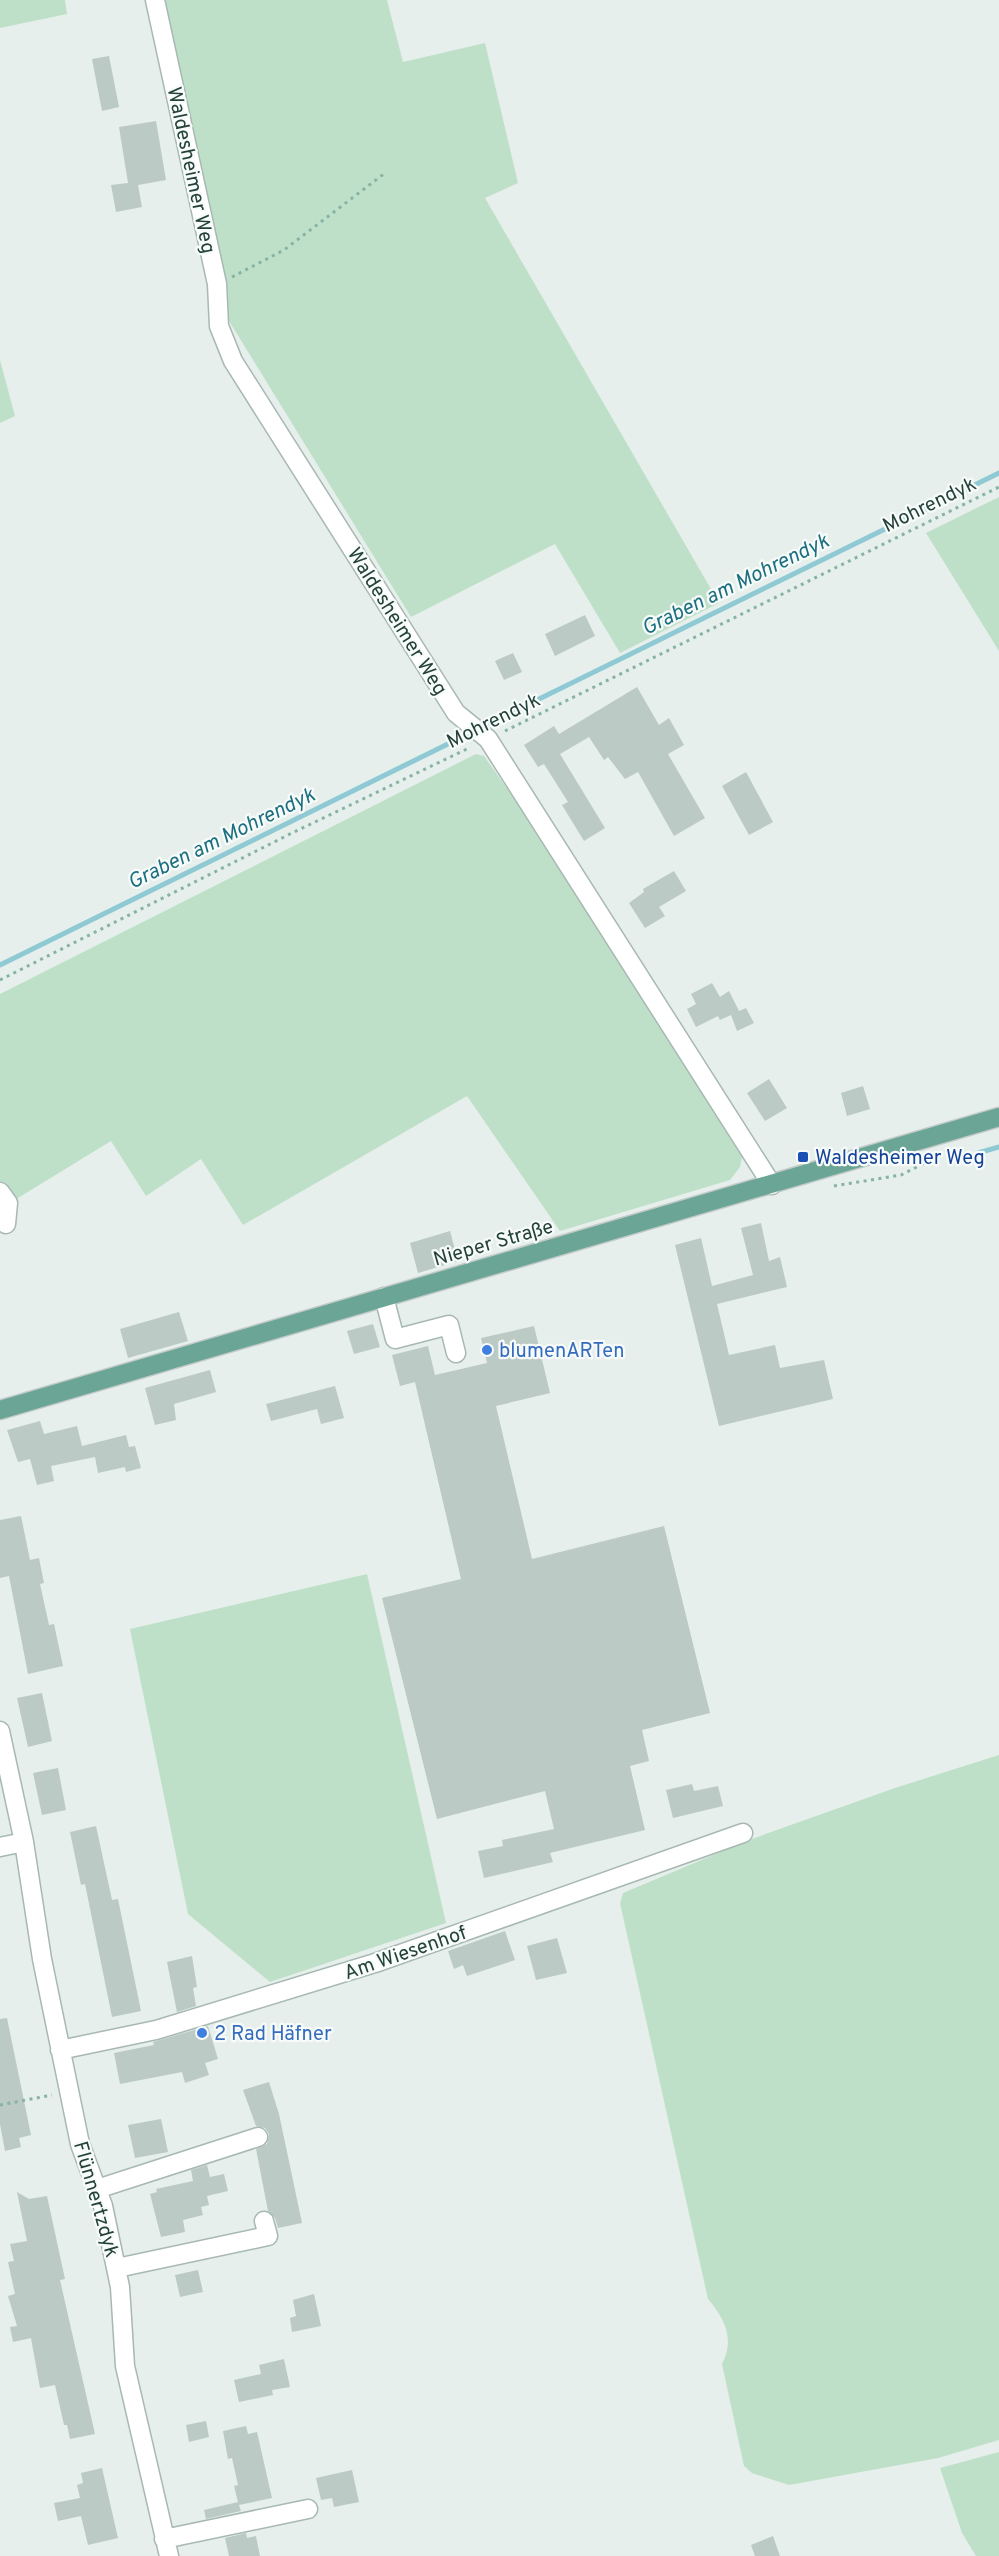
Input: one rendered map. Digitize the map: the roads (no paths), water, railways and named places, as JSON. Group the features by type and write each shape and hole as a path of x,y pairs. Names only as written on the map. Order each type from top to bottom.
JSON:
{"main road":[{"name":"Nieper Straße","path":"0,1410 999,1117"}],"street":[{"name":"Waldesheimer Weg","path":"155,0 217,284 219,326 233,361 456,713 488,739 772,1185"},
{"path":"0,1192 8,1203 6,1224"},
{"path":"384,1297 395,1339 450,1325 456,1353"},
{"name":"Flünnertzdyk","path":"0,1731 24,1842 40,1947 80,2144 97,2189 117,2268 123,2301 122,2336 125,2366 167,2547"},
{"name":"Am Wiesenhof","path":"60,2050 156,2030 375,1963 743,1833"},
{"path":"0,1847 24,1842"},
{"path":"97,2189 258,2137"},
{"path":"117,2268 268,2236 264,2221"},
{"path":"167,2547 308,2508"}],"waterway":[{"name":"Graben am Mohrendyk","path":"486,725 999,473"},
{"name":"Graben am Mohrendyk","path":"0,965 456,740"},
{"path":"978,1153 999,1147"}],"place":[{"name":"Waldesheimer Weg","path":"803,1157"},
{"name":"blumenARTen","path":"487,1350"},
{"name":"2 Rad Häfner","path":"202,2033"}]}
